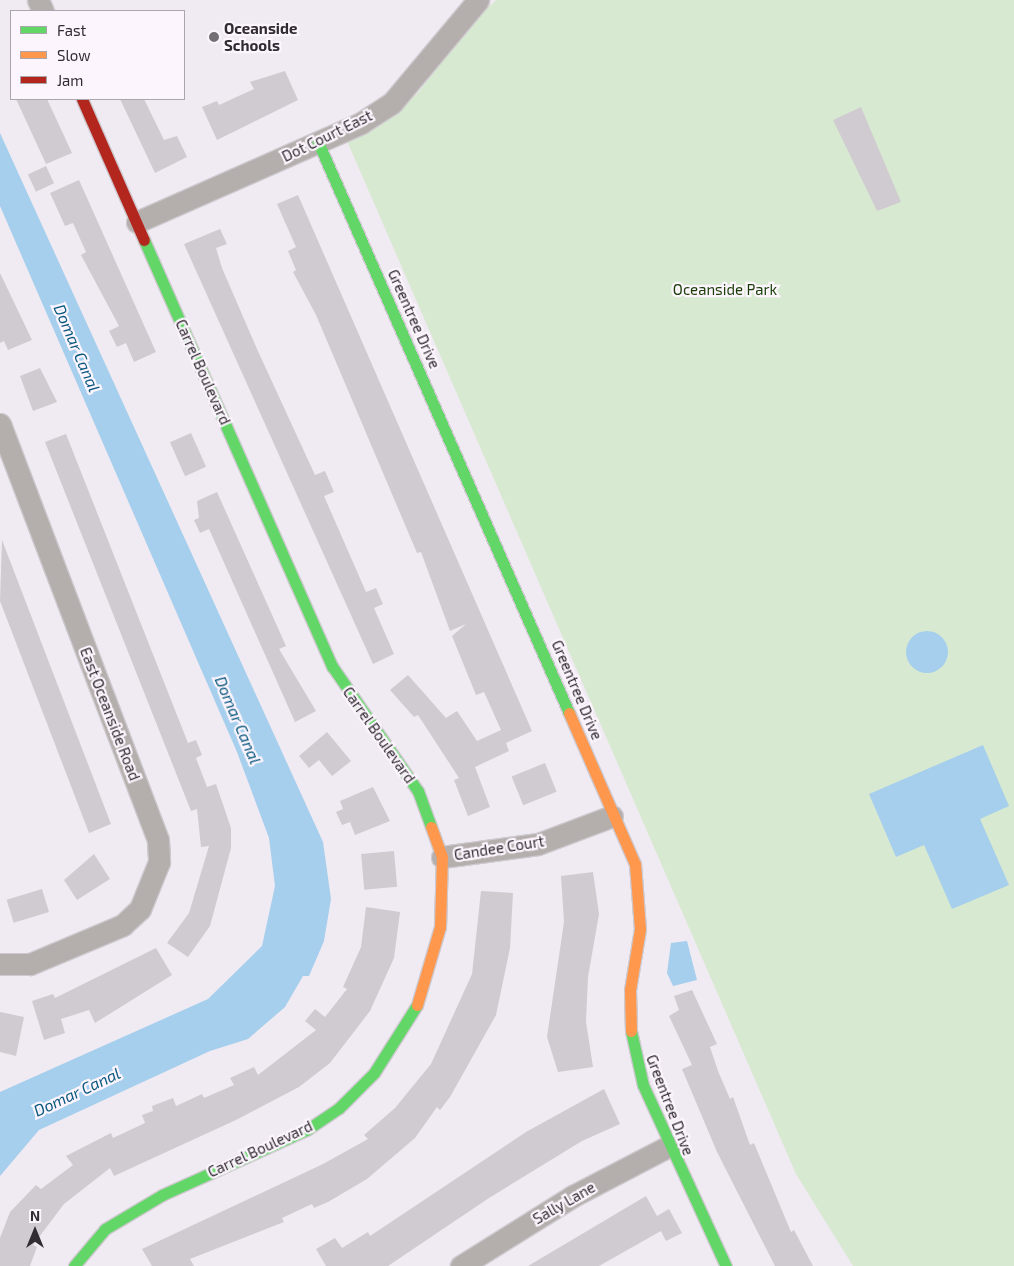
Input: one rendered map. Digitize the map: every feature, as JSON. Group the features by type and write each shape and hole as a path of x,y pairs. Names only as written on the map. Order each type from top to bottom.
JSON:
{"street":[{"name":"Dot Court East","path":"137,222 318,142 392,103 478,0"},
{"name":"Carrel Boulevard","path":"74,1266 105,1229 162,1195 308,1129 339,1108 374,1073 410,1021 434,959 442,907 442,857 408,772 357,709 332,666 82,100"},
{"name":"Greentree Drive","path":"318,142 612,816 635,864 640,900 630,990 632,1043 643,1085 669,1146 726,1266"},
{"name":"East Oceanside Road","path":"0,424 158,840 155,882 140,909 123,925 51,958 30,964 0,964"},
{"name":"Candee Court","path":"442,857 538,844 612,816"},
{"name":"Sally Lane","path":"461,1266 573,1196 669,1146"}],"green space":[{"name":"Oceanside Park","path":"496,0 1014,0 1014,1266 853,1266 796,1174 347,141 417,94 467,28"}],"water":[{"name":"Domar Canal","path":"0,133 323,842 331,899 324,941 309,976 303,976 285,1007 248,1039 210,1051 39,1130 0,1176 0,1092 208,999 262,946 275,886 269,838 237,752 0,206"},
{"path":"931,631 939,634 945,640 948,652 945,664 939,670 923,673 915,670 909,664 906,648 909,640 915,634"},
{"path":"983,745 1009,806 980,819 1009,885 952,909 924,845 896,857 869,794"},
{"path":"687,941 697,980 673,986 667,973 671,943"}],"building":[{"path":"285,71 298,100 217,140 202,107 217,101 219,105 254,89 250,82"},
{"path":"16,100 47,100 72,153 46,164"},
{"path":"120,100 144,100 164,140 177,136 187,157 155,173"},
{"path":"861,107 901,202 877,211 833,120"},
{"path":"46,166 54,183 36,192 28,174"},
{"path":"79,180 156,352 134,362 126,343 117,347 109,331 119,326 81,255 86,252 73,223 65,226 50,193"},
{"path":"298,195 532,731 506,743 509,751 475,767 490,807 468,816 454,780 459,778 418,715 414,717 390,690 408,675 446,718 457,711 477,741 501,730 484,692 476,695 452,636 466,624 450,631 421,552 417,553 316,315 293,272 296,270 288,251 296,247 277,204"},
{"path":"220,229 227,244 216,248 222,268 257,349 315,475 325,471 334,492 324,496 366,592 376,588 383,604 374,608 394,654 373,664 184,244"},
{"path":"0,273 32,340 8,350 4,341 0,343"},
{"path":"40,368 57,402 33,411 20,376"},
{"path":"191,433 206,467 185,476 170,442"},
{"path":"66,434 188,743 196,740 202,755 196,758 207,787 216,784 231,828 231,848 210,926 188,957 167,943 189,913 209,846 201,847 197,809 191,811 45,442"},
{"path":"217,492 286,646 279,649 316,711 295,722 209,529 200,533 194,520 199,518 197,501"},
{"path":"2,540 111,824 89,833 0,601"},
{"path":"327,732 351,761 332,776 319,760 309,768 299,756"},
{"path":"545,763 557,792 523,805 512,776"},
{"path":"373,787 390,821 355,835 350,822 342,825 336,812 343,809 340,801"},
{"path":"394,851 397,887 364,890 361,854"},
{"path":"94,854 110,879 77,900 64,880"},
{"path":"593,872 599,914 588,977 586,1022 593,1067 558,1072 547,1037 564,922 561,876"},
{"path":"42,889 49,912 14,923 7,900"},
{"path":"481,891 513,893 510,948 496,1015 450,1097 440,1110 437,1107 415,1138 367,1179 328,1202 314,1208 312,1204 282,1218 284,1222 190,1259 194,1266 152,1266 142,1249 323,1164 368,1139 364,1135 395,1108 431,1064 472,974"},
{"path":"366,907 400,912 394,958 370,1011 330,1063 299,1087 236,1120 114,1176 110,1168 64,1204 33,1245 37,1247 30,1266 0,1266 0,1238 10,1212 36,1185 41,1189 73,1165 66,1156 111,1133 113,1138 145,1123 142,1115 153,1111 152,1106 173,1098 176,1106 202,1094 204,1098 234,1085 230,1078 254,1067 258,1075 316,1030 305,1021 315,1009 325,1017 347,989 343,987 361,947"},
{"path":"156,948 172,975 95,1023 89,1010 61,1019 65,1033 44,1040 32,1001 53,994 55,998"},
{"path":"692,990 717,1044 710,1047 730,1099 733,1097 750,1145 754,1143 791,1232 794,1230 813,1266 775,1266 717,1152 682,1069 692,1065 669,1016 679,1010 674,996"},
{"path":"0,1012 24,1017 16,1056 0,1052"},
{"path":"604,1089 620,1124 582,1141 489,1198 388,1266 326,1266 316,1249 335,1238 342,1248 368,1232 370,1236 526,1132"},
{"path":"646,1196 657,1216 669,1209 682,1233 666,1241 661,1231 599,1266 528,1266"}],"traffic: fast":[{"path":"318,142 569,713"},
{"path":"144,240 332,666 418,791 431,827"},
{"path":"74,1266 105,1229 162,1195 308,1129 339,1108 374,1073 417,1005"},
{"path":"631,1031 643,1085 726,1266"}],"traffic: slow":[{"path":"569,713 635,864 640,929 630,990 631,1031"},
{"path":"417,1005 440,927 442,857 431,827"}],"traffic: jam":[{"path":"82,100 144,240"}],"place":[{"name":"Oceanside Schools","path":"214,37"}]}
